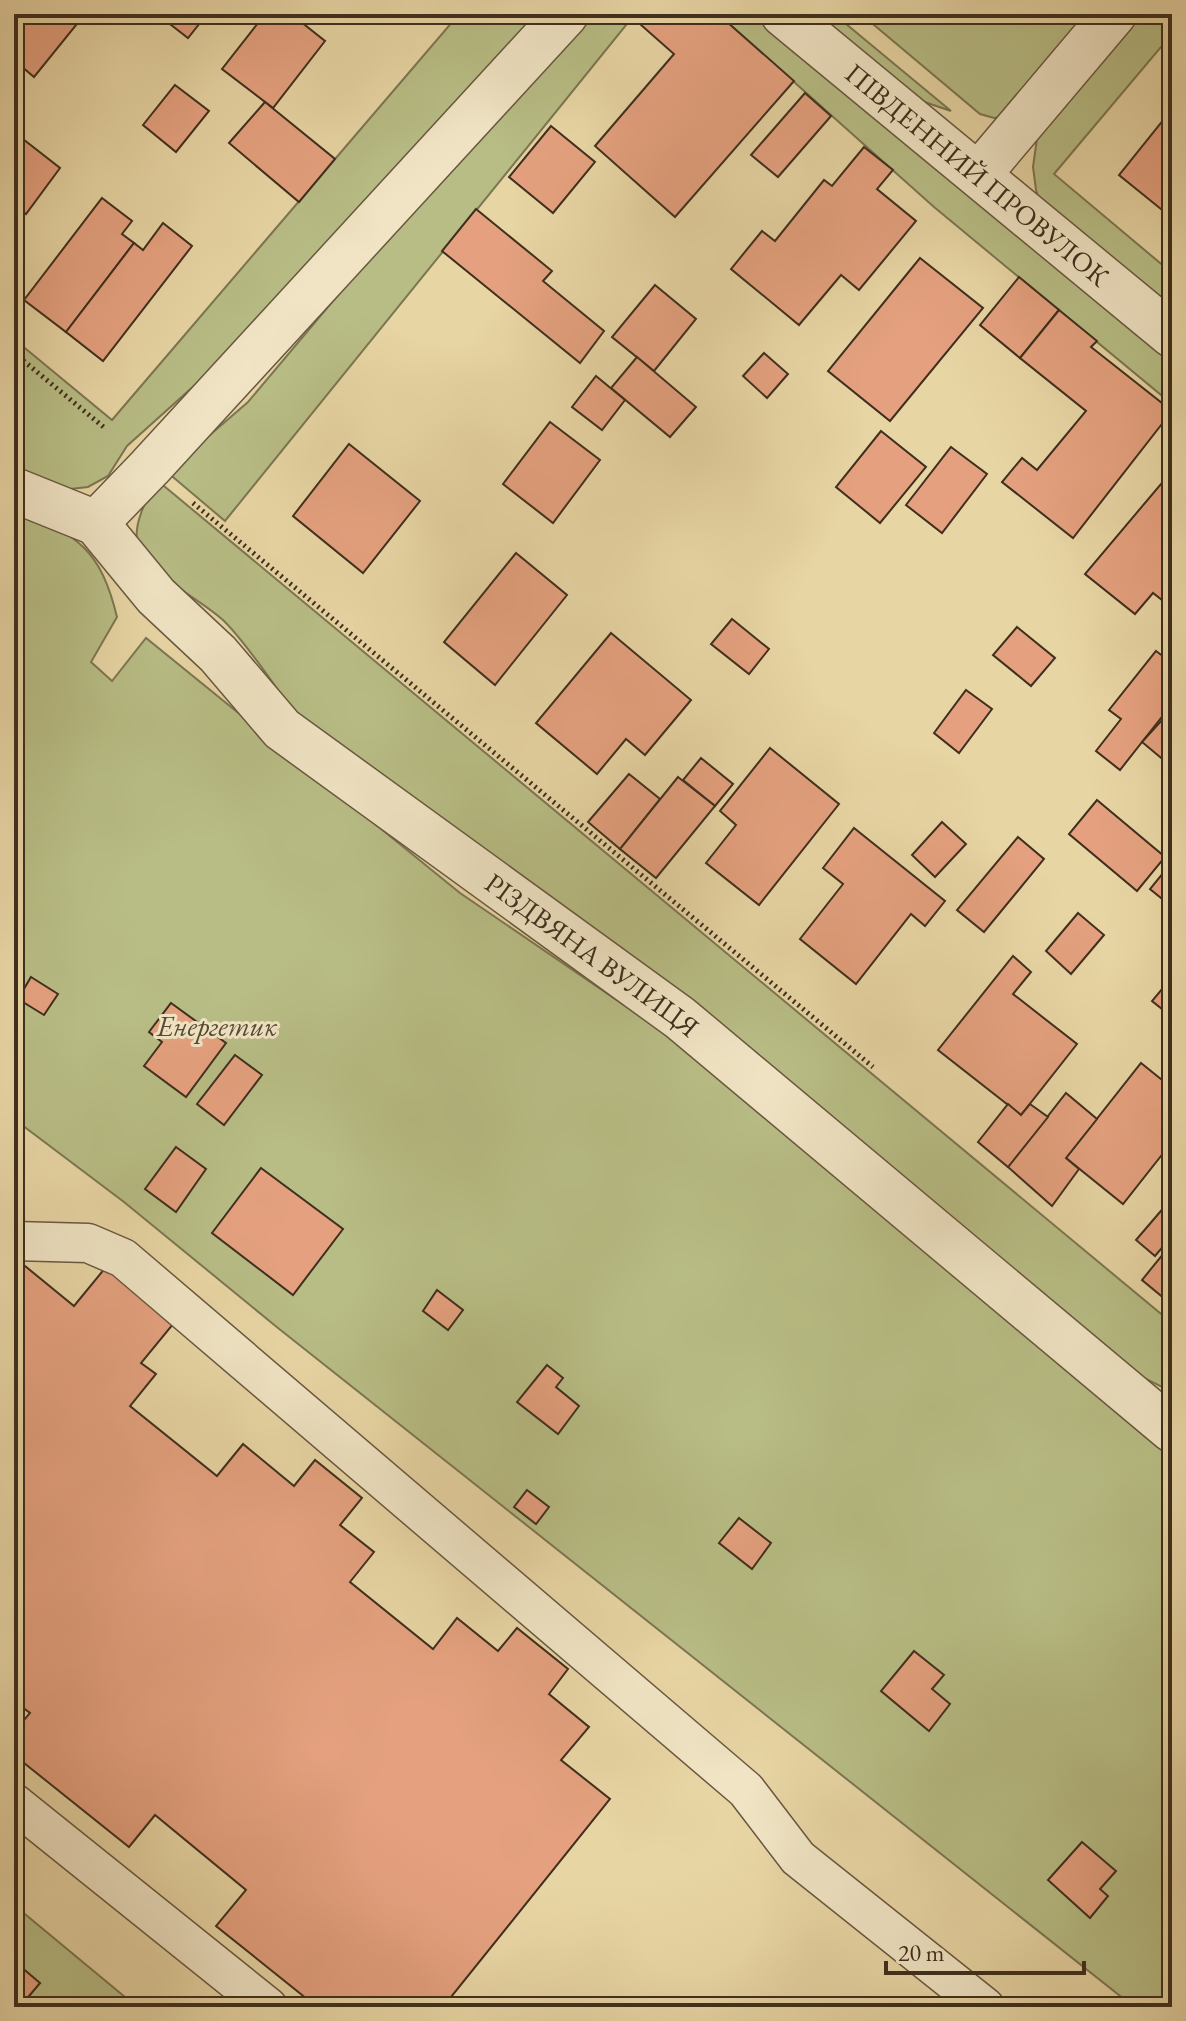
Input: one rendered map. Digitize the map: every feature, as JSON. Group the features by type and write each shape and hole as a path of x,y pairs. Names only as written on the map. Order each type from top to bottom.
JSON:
{"street":[{"path":"96,523 566,14"},
{"name":"ПІВДЕННИЙ ПРОВУЛОК","path":"783,14 1172,335"},
{"path":"979,174 1114,14"},
{"name":"РІЗДВЯНА ВУЛИЦЯ","path":"14,490 96,523 156,596 218,654 282,729 680,1018 1172,1430"}],"lane":[{"path":"14,1241 88,1243 123,1258 746,1790 798,1858 985,2007"},
{"path":"14,1803 268,2007"}],"path":[{"path":"14,353 873,1067"}],"green space":[{"path":"459,14 546,14 215,367 127,446 108,476 88,487 61,490 14,469 14,339 112,420"},
{"path":"591,14 635,14 225,521 167,472 248,402 402,219"},
{"path":"718,14 756,14 1172,363 1172,404 934,207"},
{"path":"806,14 834,14 951,111 901,94"},
{"path":"861,14 1095,14 1011,115 994,118 980,114"},
{"path":"1137,14 1172,14 1172,34 1054,174 1172,273 1172,321 1044,215 1033,167 1038,131"},
{"path":"158,481 1172,1323 1172,1392 1140,1376 294,712 226,623 164,577 143,556 138,545 137,529 145,503"},
{"name":"Енергетик","path":"14,512 70,537 84,547 94,560 111,594 117,617 91,662 112,681 146,638 460,893 687,1048 1172,1452 1172,2007 1134,2007 278,1328 124,1202 14,1119"},
{"path":"14,1905 137,2007 70,2007 65,2002 60,2007 40,2007 29,1996 40,1983 14,1961 17,1946 14,1943"}],"building":[{"path":"14,14 85,14 34,77 14,60"},
{"path":"157,14 207,14 188,38"},
{"path":"265,14 291,14 325,41 273,108 222,69"},
{"path":"635,14 718,14 794,81 675,217 595,146 674,54 632,17"},
{"path":"175,85 209,111 176,152 143,125"},
{"path":"805,93 831,116 778,177 751,155"},
{"path":"265,102 335,159 299,202 229,143"},
{"path":"1172,109 1172,218 1119,175"},
{"path":"551,126 595,162 553,213 509,177"},
{"path":"14,132 60,168 26,214 14,205"},
{"path":"864,147 893,170 877,189 916,221 859,290 841,275 799,325 731,269 762,231 775,241 824,180 832,186"},
{"path":"102,198 132,221 122,234 134,243 66,332 24,300"},
{"path":"476,209 552,271 543,281 604,331 580,363 442,251"},
{"path":"163,223 192,246 103,361 66,332 134,243 143,250"},
{"path":"920,258 983,308 890,421 828,371"},
{"path":"1019,277 1059,310 1020,358 980,325"},
{"path":"655,285 696,319 654,371 612,337"},
{"path":"1059,310 1097,341 1091,347 1172,411 1073,538 1002,482 1022,458 1037,470 1086,411 1020,358"},
{"path":"764,353 788,374 767,398 743,376"},
{"path":"637,357 696,407 670,437 611,388"},
{"path":"596,376 625,400 602,430 572,407"},
{"path":"550,422 600,460 553,523 503,484"},
{"path":"881,431 926,467 880,523 836,487"},
{"path":"349,444 420,501 363,573 293,516"},
{"path":"951,447 987,474 942,533 906,505"},
{"path":"1172,471 1172,608 1153,593 1135,614 1085,574"},
{"path":"516,553 567,595 495,685 444,642"},
{"path":"732,619 769,649 749,674 711,644"},
{"path":"1017,627 1055,658 1031,686 993,655"},
{"path":"611,633 691,700 645,755 626,739 597,774 536,723"},
{"path":"1156,651 1172,663 1172,704 1120,770 1096,751 1121,719 1109,710"},
{"path":"966,690 992,709 959,753 934,733"},
{"path":"1172,709 1172,767 1142,742"},
{"path":"770,748 839,804 759,905 706,863 736,825 720,811"},
{"path":"701,758 733,784 715,806 683,780"},
{"path":"629,774 660,799 620,849 588,822"},
{"path":"678,777 715,806 656,878 620,849"},
{"path":"1097,800 1165,857 1137,891 1069,834"},
{"path":"942,822 966,844 935,877 912,855"},
{"path":"854,828 945,901 925,926 911,914 856,984 800,939 843,884 823,868"},
{"path":"1018,837 1044,859 984,932 957,910"},
{"path":"1172,862 1172,907 1150,889"},
{"path":"1078,913 1104,935 1071,974 1046,951"},
{"path":"1013,956 1031,972 1013,994 1077,1044 1021,1115 938,1050"},
{"path":"31,977 58,994 44,1015 18,999"},
{"path":"1172,977 1172,1017 1152,1001"},
{"path":"171,1003 226,1043 186,1097 144,1066 162,1042 149,1032"},
{"path":"235,1055 262,1075 224,1125 197,1104"},
{"path":"1141,1063 1172,1088 1172,1142 1123,1204 1066,1158"},
{"path":"1066,1093 1097,1119 1066,1158 1079,1169 1052,1206 1008,1167"},
{"path":"1008,1104 1021,1115 1030,1104 1048,1117 1008,1167 978,1142"},
{"path":"176,1147 206,1169 176,1212 145,1189"},
{"path":"261,1168 343,1229 293,1295 212,1233"},
{"path":"1166,1205 1172,1210 1172,1236 1155,1256 1136,1240"},
{"path":"1172,1243 1172,1291 1165,1299 1142,1280"},
{"path":"25,1266 74,1306 106,1267 174,1323 141,1363 156,1374 130,1406 217,1476 243,1444 294,1486 315,1460 362,1498 340,1525 374,1552 350,1582 433,1649 457,1618 498,1651 517,1628 568,1669 549,1694 589,1727 561,1760 610,1799 443,2007 317,2007 216,1926 246,1890 155,1815 129,1847 14,1755 14,1732 30,1713 14,1701 14,1280"},
{"path":"437,1290 463,1310 448,1330 423,1311"},
{"path":"547,1365 563,1378 556,1387 579,1406 558,1434 517,1402"},
{"path":"527,1490 549,1507 536,1524 514,1507"},
{"path":"739,1518 771,1543 752,1569 719,1543"},
{"path":"914,1651 944,1675 932,1689 950,1704 929,1731 881,1691"},
{"path":"1082,1842 1116,1871 1100,1889 1108,1896 1090,1918 1048,1880"},
{"path":"14,1961 40,1983 29,1996 40,2007 14,2007"}]}
